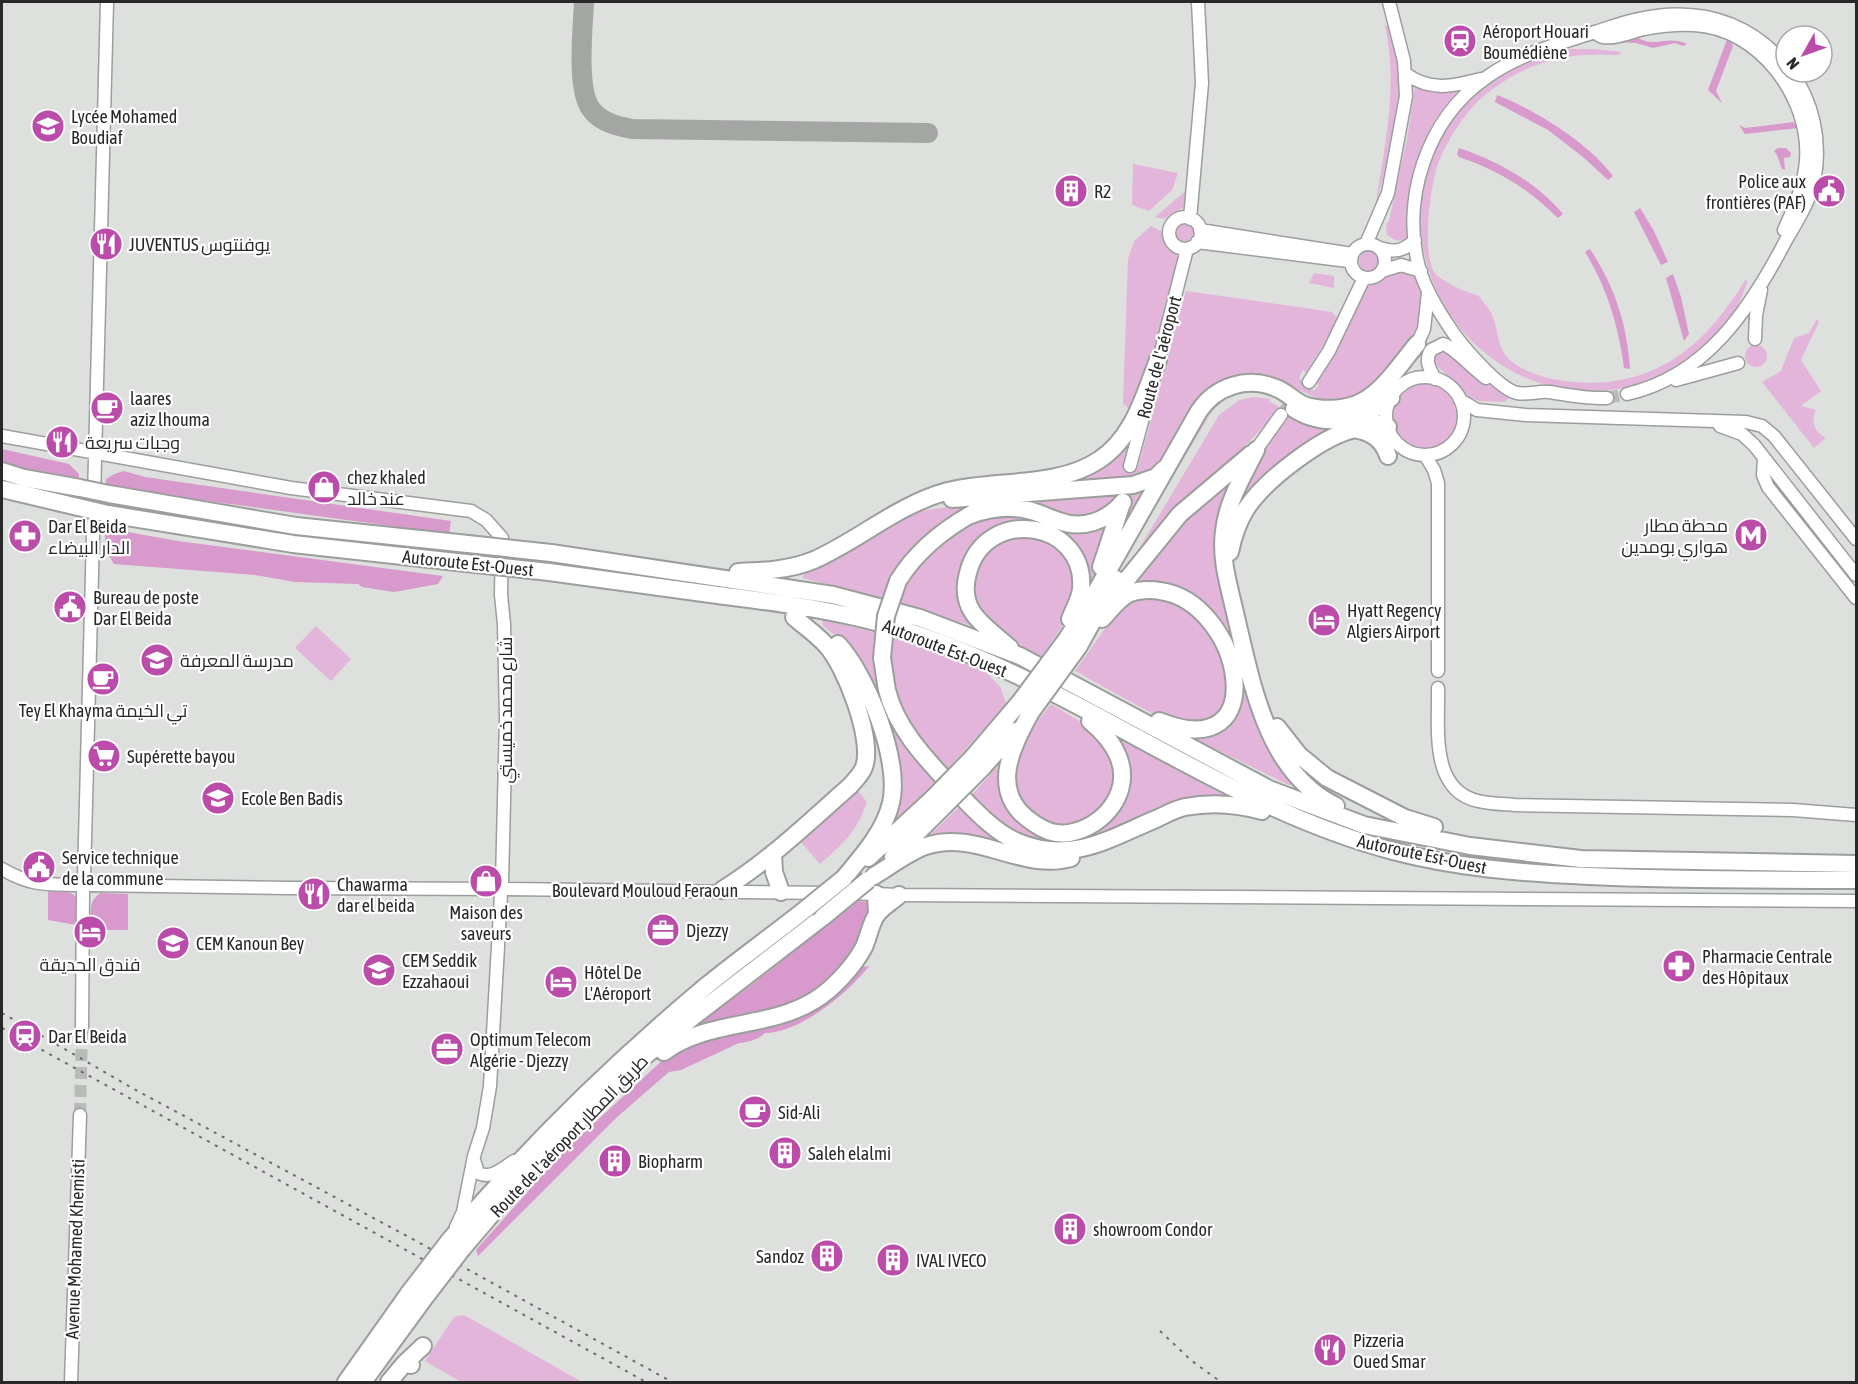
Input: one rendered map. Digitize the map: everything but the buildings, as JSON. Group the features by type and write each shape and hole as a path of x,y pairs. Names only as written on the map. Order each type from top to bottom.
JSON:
{"highway":[{"path":"877,914 873,883 940,801 978,762 1025,707 1072,643 1199,421 1203,405 1215,394 1230,386 1246,383 1270,386 1313,407 1346,407 1365,401 1376,393 1417,344"},
{"path":"696,573 774,570 807,562 909,505 936,495 976,485 1065,475 1083,469 1100,460 1117,446 1130,428 1158,360"},
{"path":"1092,611 1169,464 1199,421 1227,398 1245,391 1272,394 1315,420 1362,420 1388,429"},
{"path":"1326,408 1360,411 1374,409 1395,392"},
{"path":"1230,589 1228,571 1232,544 1241,518 1251,502 1270,482 1317,445 1335,435 1353,429 1388,429"},
{"path":"1353,429 1365,431 1376,437 1384,445 1388,456"},
{"path":"1092,611 1180,514 1256,450"},
{"path":"1256,450 1231,502 1224,531 1223,560 1242,640 1265,720 1280,751 1295,774 1312,791 1331,804 1413,833"},
{"path":"909,505 955,499 1133,485 1156,477 1169,464"},
{"name":"Autoroute Est-Ouest","path":"2,471 24,478 109,494 296,526 550,553 833,595 920,618 1020,656 1269,789 1353,821 1470,846 1581,859 1857,864"},
{"name":"Autoroute Est-Ouest","path":"2,489 108,514 293,544 549,572 759,600 896,627 971,656 1058,696 1195,770 1266,805 1317,827 1394,852 1481,869 1659,880 1857,880"},
{"path":"1008,495 944,531 922,549 898,581 886,616 882,658 891,701 899,721 917,747 972,808 1017,842 1038,849 1065,852 1112,839"},
{"path":"968,516 991,509 1015,508 1039,513 1069,524 1084,524 1105,517 1123,502 1092,611"},
{"path":"1020,656 978,619 969,607 966,592 969,568 976,553 988,540 1003,532 1026,528 1047,533 1065,545 1076,560 1080,576 1080,593 1068,626 1072,643"},
{"path":"1072,643 1127,595 1145,591 1166,592 1186,600 1209,622 1224,643 1234,675 1235,693 1229,711 1215,725 1195,731 1162,722 1094,694"},
{"path":"759,600 824,632 843,650 855,666 888,750 892,772 891,802 876,836 844,878"},
{"path":"722,890 742,878 773,853 859,776 865,766 866,753 854,697 840,664 826,645 794,617"},
{"path":"1242,640 1281,733 1299,755 1322,774 1412,821 1527,853"},
{"path":"1025,707 1006,771 1006,782 1012,801 1027,819 1057,834 1069,833 1092,825 1112,807 1119,795 1122,783 1121,763 1112,743 1103,732 1058,696"},
{"path":"844,878 940,801"},
{"path":"873,883 927,845 956,842 976,844 1028,860 1050,862 1069,859 1184,807 1224,804 1244,806 1317,827"},
{"path":"773,853 774,872 781,892"},
{"name":"Route de l'aéroport طريق المطار","path":"455,1245 480,1204 576,1104 648,1036 706,986 844,878"},
{"name":"Route de l'aéroport طريق المطار","path":"455,1245 629,1070 693,1017 823,917 873,883"},
{"path":"564,1135 634,1073 671,1046 697,1034 759,1020 814,1000 846,972 863,948 877,914 899,895"},
{"path":"346,1383 371,1345 416,1297 455,1245"},
{"path":"363,1383 384,1353 416,1297"},
{"path":"390,1383 423,1346"},
{"path":"372,1383 384,1353"}],"main road":[{"path":"82,1029 107,2"},
{"path":"1190,219 1202,82 1198,2"},
{"path":"1366,244 1383,208 1390,186 1405,105 1406,74 1389,2"},
{"path":"1511,391 1465,347 1445,321 1428,292 1414,240 1416,194 1428,150 1452,110 1485,78 1518,59 1543,48 1622,23 1649,17 1688,14 1728,22 1749,33 1774,52"},
{"path":"1595,32 1606,37 1660,27 1694,25 1709,27 1725,32 1749,46 1778,73 1799,110 1806,144 1802,184 1771,257 1771,261 1774,262"},
{"path":"1406,74 1426,85 1441,87 1485,78"},
{"path":"1663,382 1684,371 1712,350 1742,314 1805,206 1815,174 1816,140 1813,119 1798,84"},
{"path":"1195,240 1196,223 1190,219 1179,219 1173,223 1169,231 1173,244 1195,240 1352,258"},
{"name":"Route de l'aéroport","path":"1130,466 1158,360 1195,240"},
{"path":"1414,240 1407,248 1396,251 1366,244 1358,247 1352,258 1356,273 1364,278 1374,277 1401,265 1421,271"},
{"path":"1380,248 1385,262 1382,272"},
{"path":"1309,382 1329,351 1364,278"},
{"path":"1755,339 1756,315 1763,280"},
{"path":"1428,292 1425,321 1417,344 1386,412 1388,429 1401,447 1412,453 1425,455 1443,450 1457,437 1463,419 1460,400"},
{"path":"1435,379 1428,366 1429,353 1434,347 1447,345 1478,373 1511,391 1525,394 1548,392 1581,398 1607,398"},
{"path":"1627,394 1663,382 1695,376 1738,363"},
{"path":"1395,392 1414,379 1435,379 1450,387 1460,400 1477,410 1587,418 1750,422 1765,428 1774,436 1857,539"},
{"path":"1256,450 1281,415"},
{"path":"1685,420 1735,430 1748,439 1857,575"},
{"path":"2,436 95,453"},
{"name":"شارع محمد خميستي","path":"95,453 291,488 471,511 486,520 502,538 501,595 504,624 506,719 502,888 490,1086 483,1128 474,1155 455,1245"},
{"path":"1425,455 1434,470 1438,483 1438,671"},
{"path":"1764,458 1763,475 1768,487 1857,598"},
{"path":"1438,688 1443,769 1456,790 1478,801 1515,805 1793,810 1857,815"},
{"name":"Boulevard Mouloud Feraoun","path":"2,869 21,880 33,883 288,888 781,892 873,883 899,895 1857,902"},
{"name":"Avenue Mohamed Khemisti","path":"71,1383 80,1115"},
{"path":"474,1155 478,1173 487,1176 494,1174 531,1150"}],"shaded area":[{"path":"1391,25 1397,57 1399,97 1394,133 1375,209 1389,117 1391,71 1385,26"},
{"path":"1636,36 1648,42 1673,40 1687,44 1683,46 1675,43 1653,48 1636,43 1577,40"},
{"path":"1728,37 1733,46 1716,91 1722,103 1708,90"},
{"path":"1569,49 1622,52 1618,55 1567,57 1536,65 1505,80 1474,106 1453,134 1438,164 1428,219 1428,250 1430,263 1437,275 1454,286 1478,295 1490,311 1499,340 1509,359 1523,369 1539,375 1573,382 1602,382 1629,378 1653,370 1675,358 1695,343 1713,324 1746,279 1741,300 1733,314 1717,335 1696,356 1654,379 1629,387 1604,391 1565,389 1520,375 1483,351 1453,319 1432,280 1422,238 1422,195 1434,152 1458,112 1481,88 1506,71 1538,55"},
{"path":"1416,81 1460,89 1438,118 1427,139 1411,236 1399,241 1387,235 1386,224 1389,221 1407,139"},
{"path":"1497,95 1544,118 1576,140 1613,176 1608,180 1548,130 1495,102"},
{"path":"1793,122 1799,128 1745,134 1739,125 1745,128"},
{"path":"1459,148 1488,159 1529,182 1563,214 1558,218 1512,182 1487,168 1459,157 1457,154"},
{"path":"1778,148 1786,148 1791,153 1790,157 1784,158 1785,170 1782,169 1774,151"},
{"path":"1133,164 1178,173 1172,190 1149,211 1132,205"},
{"path":"1189,188 1184,207 1164,219 1155,217"},
{"path":"1640,208 1654,231 1668,262 1661,265 1634,212"},
{"path":"1184,223 1192,226 1195,234 1192,242 1184,245 1176,242 1173,234 1176,226"},
{"path":"1151,226 1161,231 1165,243 1179,258 1155,361 1133,411 1123,404 1128,259 1134,241"},
{"path":"1590,249 1613,292 1623,321 1630,369 1624,368 1611,308 1600,279 1585,252"},
{"path":"1365,251 1373,251 1379,257 1379,265 1373,271 1365,271 1359,265 1359,257"},
{"path":"1396,270 1410,270 1418,279 1425,297 1419,329 1407,348 1368,388 1356,397 1338,401 1321,400 1282,382 1221,390 1173,459 1143,478 975,491 1059,479 1133,434 1125,465 1138,468 1186,291 1332,312 1339,320 1306,373 1303,370 1299,378 1314,391 1319,385 1314,382 1364,289"},
{"path":"1314,273 1334,276 1334,288 1309,283"},
{"path":"1673,274 1681,297 1689,334 1684,341 1666,278"},
{"path":"1817,319 1819,322 1801,360 1821,391 1801,406 1816,410 1813,419 1815,426 1826,438 1814,448 1762,382 1781,371 1794,338 1809,333"},
{"path":"1752,345 1760,345 1767,352 1767,360 1760,367 1752,367 1745,360 1745,352"},
{"path":"1444,350 1470,372 1513,396 1504,402 1480,401 1468,397 1433,359 1433,355"},
{"path":"1418,384 1430,384 1442,389 1452,399 1457,417 1455,430 1442,445 1430,450 1418,450 1406,445 1396,435 1391,423 1391,411 1396,399 1406,389"},
{"path":"1244,387 1380,412 1379,419 1252,389 1228,398 1209,416 1117,571 1206,415 1223,397"},
{"path":"1254,397 1270,399 1269,401 1293,415 1342,423 1230,521 1277,413 1130,564 1219,415 1239,400"},
{"path":"2,449 69,464 79,474 79,482 2,463"},
{"path":"124,471 145,477 451,521 449,534 106,487 106,479"},
{"path":"1237,473 1220,570 1295,784 1289,785 1191,737 1209,733 1241,698 1243,678 1201,602 1123,595 1172,532"},
{"path":"1161,479 1113,556 1103,513 1075,520 1012,499"},
{"path":"990,500 938,533 886,599 802,578 807,569 915,512"},
{"path":"1007,510 1066,526 1114,515 1089,590 1047,528 970,550 975,623 972,626 899,602 918,568 942,543 971,524"},
{"path":"105,528 178,541 443,576 438,584 394,592 362,587 358,584 295,582 255,575 114,564 105,549"},
{"path":"1018,533 1058,546 1069,559 1075,573 1076,588 1067,617 1041,657 1006,638 985,623 969,589 990,545"},
{"path":"1143,597 1165,597 1183,602 1220,639 1232,699 1208,724 1162,719 1075,671 1114,616 1123,607"},
{"path":"822,620 878,633 877,663 937,779 885,833 896,784 839,638 823,626"},
{"path":"316,626 351,659 331,681 295,648"},
{"path":"890,636 986,672 1001,688 1006,704 945,772 918,742 891,685"},
{"path":"1051,704 1096,731 1117,764 1111,802 1071,828 1041,824 1012,792 1017,747"},
{"path":"1107,732 1235,801 1188,803 1076,847 1026,839 996,821 970,797 1006,757 1003,786 1058,838 1124,796"},
{"path":"857,790 867,802 854,830 820,864 801,842"},
{"path":"962,804 1019,847 927,838"},
{"path":"48,890 67,892 75,897 78,907 77,925 48,920"},
{"path":"101,893 128,894 128,930 92,930 92,904"},
{"path":"858,901 867,902 870,907 862,938 856,950 822,987 793,1003 698,1024 754,983"},
{"path":"869,966 849,988 808,1019 779,1031 765,1033 756,1039 739,1043 681,1070 669,1072 616,1118 478,1256 476,1250 563,1152 667,1056 699,1041 765,1025 858,968"},
{"path":"462,1315 582,1382 461,1382 425,1361 454,1317"}],"taxiway":[{"path":"584,2 583,87 591,109 609,123 632,129 928,133"}],"tunnel":[{"path":"1281,415 1309,382"},
{"path":"1607,398 1627,394"},
{"path":"80,1115 82,1029"}],"railway":[{"path":"2,1013 134,1089 672,1382"},
{"path":"2,1028 646,1382"},
{"path":"1160,1331 1192,1361 1221,1382"}],"place":[{"name":"Aéroport Houari Boumédiène","path":"1460,41"},
{"name":"Lycée Mohamed Boudiaf","path":"48,126"},
{"name":"R2","path":"1071,191"},
{"name":"Police aux frontières (PAF)","path":"1829,191"},
{"name":"JUVENTUS يوفنتوس","path":"106,244"},
{"name":"laares aziz lhouma","path":"107,408"},
{"name":"وجبات سريعة","path":"62,442"},
{"name":"chez khaled عند خالد","path":"324,487"},
{"name":"محطة مطار هواري بومدين","path":"1751,535"},
{"name":"Dar El Beida الدار البيضاء","path":"25,536"},
{"name":"Bureau de poste Dar El Beida","path":"70,607"},
{"name":"Hyatt Regency Algiers Airport","path":"1324,620"},
{"name":"مدرسة المعرفة","path":"157,660"},
{"name":"Tey El Khayma تي الخيمة","path":"103,679"},
{"name":"Supérette bayou","path":"104,756"},
{"name":"Ecole Ben Badis","path":"218,798"},
{"name":"Service technique de la commune","path":"39,867"},
{"name":"Maison des saveurs","path":"486,881"},
{"name":"Chawarma dar el beida","path":"314,894"},
{"name":"Djezzy","path":"663,930"},
{"name":"فندق الحديقة","path":"90,932"},
{"name":"CEM Kanoun Bey","path":"173,943"},
{"name":"Pharmacie Centrale des Hôpitaux","path":"1679,966"},
{"name":"CEM Seddik Ezzahaoui","path":"379,970"},
{"name":"Hôtel De L'Aéroport","path":"561,982"},
{"name":"Dar El Beida","path":"25,1036"},
{"name":"Optimum Telecom Algérie - Djezzy","path":"447,1049"},
{"name":"Sid-Ali","path":"755,1112"},
{"name":"Saleh elalmi","path":"785,1153"},
{"name":"Biopharm","path":"615,1161"},
{"name":"showroom Condor","path":"1070,1229"},
{"name":"Sandoz","path":"827,1256"},
{"name":"IVAL IVECO","path":"893,1260"},
{"name":"Pizzeria Oued Smar","path":"1330,1350"}]}
